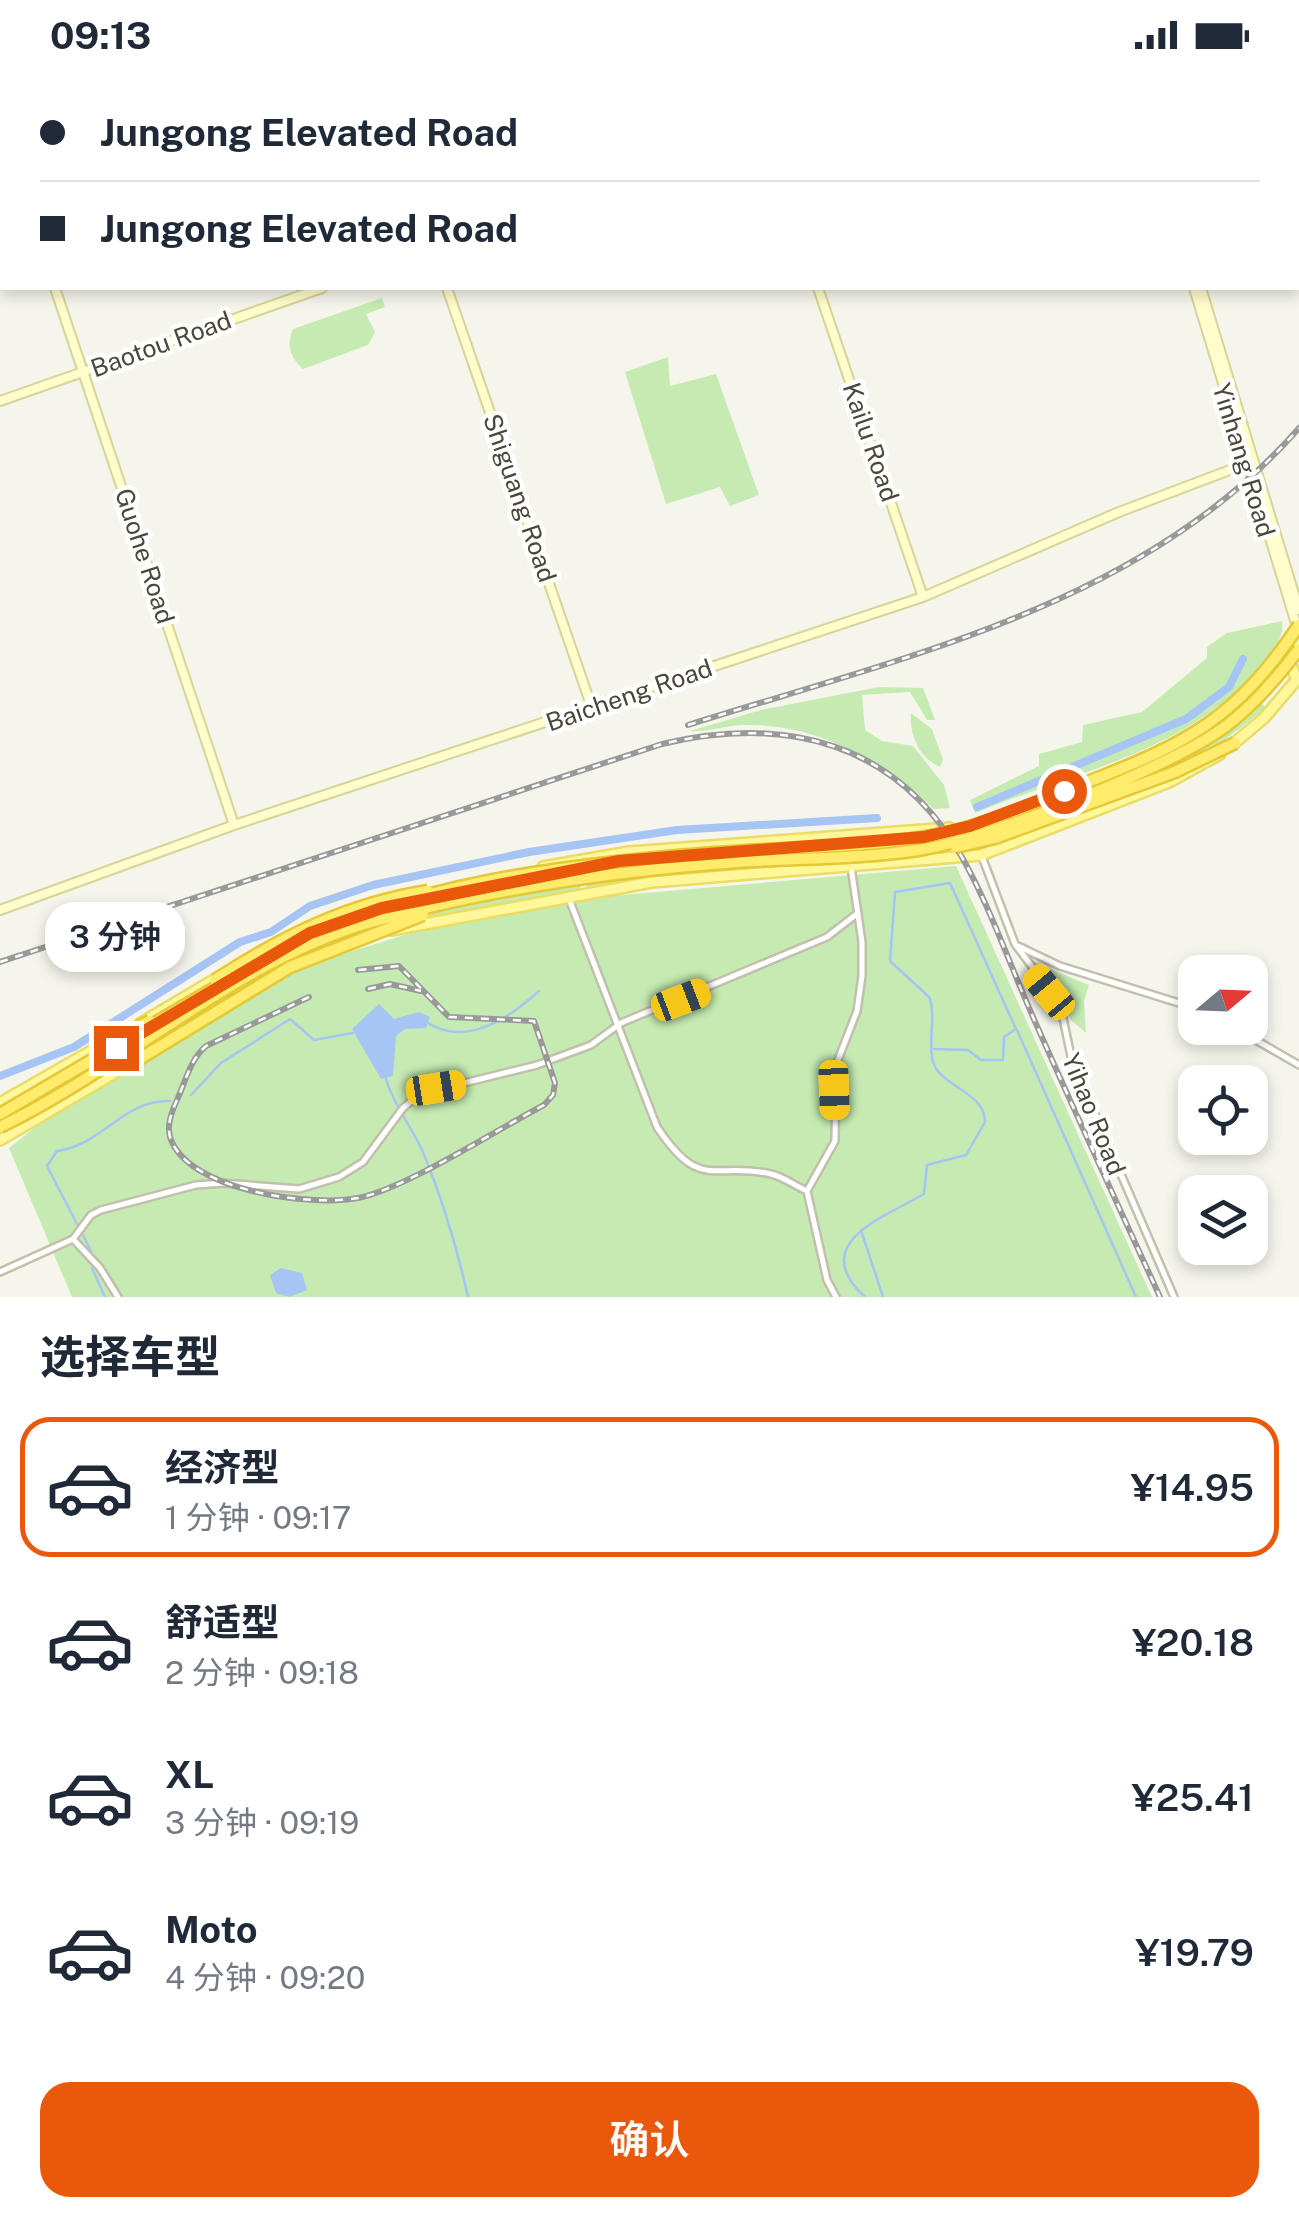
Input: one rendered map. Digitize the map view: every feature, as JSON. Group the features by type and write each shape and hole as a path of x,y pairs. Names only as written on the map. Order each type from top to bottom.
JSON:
{"highway":[{"path":"123,1034 161,1017 287,935 378,899 619,861 924,837 970,826 1134,764 1210,726 1247,694 1299,630"},
{"path":"920,850 996,828 1186,750 1226,727 1257,700 1299,649"},
{"path":"0,1127 309,945 369,923 460,902 622,874 920,850 995,838 1175,772 1235,743"},
{"path":"0,1114 310,933 382,908 483,885"},
{"path":"136,1061 290,967 460,902"}],"main road":[{"path":"0,1140 136,1061 286,965 358,937 652,882 981,854 1169,782 1204,766 1235,743 1298,680 1290,663 1299,630"},
{"path":"0,1103 300,931 388,900 629,852 912,833 972,822 1180,739 1256,690 1299,630"},
{"path":"1256,690 1267,695 1272,710"}],"street":[{"name":"Guohe Road","path":"56,290 234,826"},
{"name":"Baotou Road","path":"0,402 316,290"},
{"name":"Shiguang Road","path":"449,290 592,708"},
{"name":"Kailu Road","path":"819,290 923,597"},
{"name":"Yinhang Road","path":"1198,290 1299,630"},
{"name":"Baicheng Road","path":"0,910 234,826 923,597 1119,512 1248,463"},
{"name":"Yinhang Road","path":"1248,463 1299,610"},
{"name":"Yihao Road","path":"972,822 1016,944 1060,1004 1072,1061 1174,1297"},
{"path":"836,1297 826,1280 807,1190 834,1141 836,1065 857,1011 862,976 851,867"},
{"path":"571,904 656,1127 705,1173 776,1175 807,1190"},
{"path":"0,1272 73,1239 92,1215 101,1210 196,1185 223,1182 299,1189 339,1177 363,1162 395,1119 420,1094 538,1065 591,1045 617,1025 827,937 858,913"},
{"path":"1016,944 1060,966 1178,1003"},
{"path":"1264,1045 1299,1065"},
{"path":"73,1239 100,1268 118,1297"}],"green space":[{"path":"382,298 385,307 366,314 375,332 368,345 303,369 295,360 290,346 293,329"},
{"path":"668,357 670,386 716,374 759,495 730,506 720,487 666,504 625,372"},
{"path":"1282,621 1280,638 1264,661 1204,717 1131,755 975,813 970,800 1039,766 1039,754 1082,742 1083,725 1142,712 1207,658 1207,647 1227,633"},
{"path":"879,687 923,688 935,720 927,720 910,692 862,695 865,730 882,741 913,746 944,785 950,808 934,809 892,775 823,738 772,726 690,731 761,710"},
{"path":"1257,698 1266,708 1186,770 997,844 990,841 990,826 1149,765 1213,735"},
{"path":"911,713 932,729 943,760 940,767 926,758 917,745"},
{"path":"940,836 953,854 653,878 587,888 583,869"},
{"path":"956,866 1152,1297 72,1297 9,1148 39,1124 290,970 418,931 575,899"},
{"path":"577,869 581,889 392,926 389,909"},
{"path":"1034,962 1089,985 1084,1001 1086,1033 1071,1020 1058,989"}],"water":[{"path":"379,1004 394,1019 419,1012 430,1017 426,1028 405,1029 396,1036 393,1076 381,1079 352,1029"},
{"path":"281,1268 302,1273 307,1290 289,1297 276,1293 270,1275"}],"waterway":[{"path":"977,807 1186,719 1229,687 1243,659"},
{"path":"0,1076 74,1047 240,942 271,932 310,906 373,885 529,852 677,830 877,818"},
{"path":"865,1297 849,1278 844,1261 847,1247 873,1222 924,1194 927,1165 966,1155 985,1122 974,1099 943,1077 933,1063 929,997 890,961 895,892 950,883 1016,1029 1004,1037 1003,1060 981,1060 968,1050 934,1049"},
{"path":"426,1022 441,1029 471,1031 501,1020 539,991"},
{"path":"191,1095 221,1063 290,1019 314,1040 353,1033"},
{"path":"1017,1030 1136,1297"},
{"path":"385,1074 430,1169 468,1297"},
{"path":"77,1224 47,1166 57,1151 88,1140 139,1107 170,1101"},
{"path":"861,1230 883,1297"},
{"path":"83,1235 91,1251"},
{"path":"92,1268 105,1297"}],"railway":[{"path":"688,725 935,648 1095,582 1169,540 1237,489 1299,428"},
{"path":"0,962 662,744 752,733 834,746 871,763 905,787 936,819 963,859 1160,1297"},
{"path":"309,997 206,1046 193,1062 173,1109 169,1131 181,1155 200,1171 253,1191 282,1197 358,1198 425,1171 544,1105 553,1095 555,1083 534,1021 449,1017 399,966 358,970"},
{"path":"368,989 390,984 421,991"}],"route":[{"path":"116,1048 310,933 382,908 619,861 924,837 992,819 1064,791"}]}
